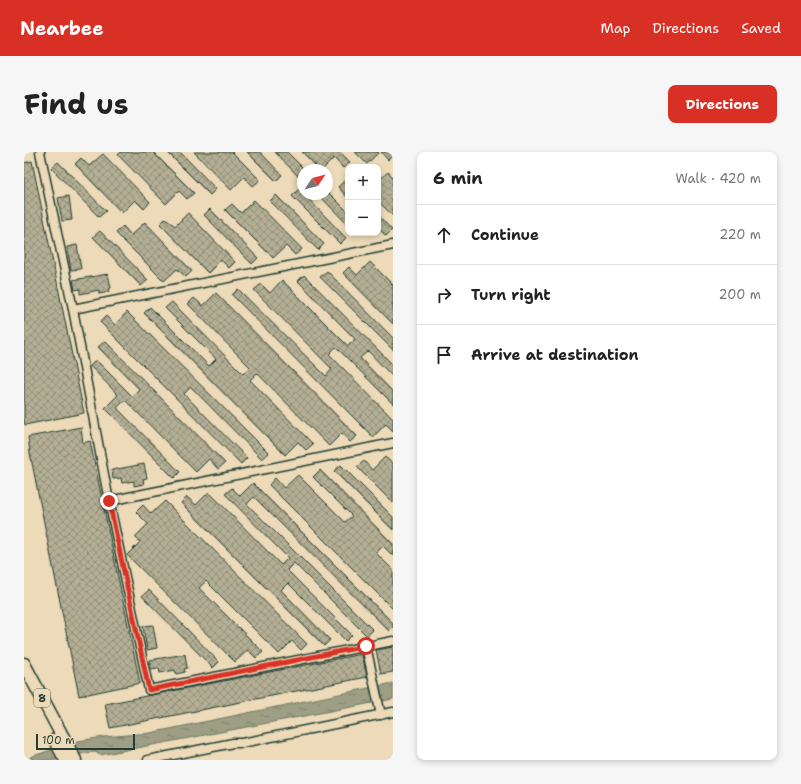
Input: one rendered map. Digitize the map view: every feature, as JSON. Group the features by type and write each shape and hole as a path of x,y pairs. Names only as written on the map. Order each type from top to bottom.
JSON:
{"highway":[{"name":"8","path":"24,664 57,735 66,760"},
{"name":"8","path":"24,681 57,735 75,760"}],"lane":[{"path":"40,152 73,309 109,501 149,690 393,641"},
{"path":"73,309 393,245"},
{"path":"109,501 393,443"},
{"path":"366,646 381,715"},
{"path":"148,760 242,743 393,712"}],"water":[{"path":"393,683 393,699 100,755 95,752 81,754 67,760 32,760 30,757 78,741 150,733"}],"building":[{"path":"121,152 153,152 194,193 187,199 179,191 166,204 118,155"},
{"path":"167,152 180,152 216,189 210,195"},
{"path":"194,152 232,152 260,180 253,186 244,177 231,190"},
{"path":"247,152 260,152 282,175 276,181"},
{"path":"275,152 287,152 299,164 297,164 297,175"},
{"path":"302,152 340,152 350,162 345,164 343,168 334,158 328,164 314,164"},
{"path":"355,152 379,152 367,164"},
{"path":"381,152 393,152 393,155 388,160"},
{"path":"103,154 150,202 144,209 135,200 122,213 75,164 81,158 89,166"},
{"path":"32,161 84,413 25,425 24,163"},
{"path":"58,162 106,211 99,217 51,168"},
{"path":"388,172 393,177 393,216 381,204 381,178"},
{"path":"344,181 345,182 345,195 338,187"},
{"path":"297,191 297,200 310,200 346,238 340,244 292,196"},
{"path":"276,195 324,244 318,250 270,201"},
{"path":"69,196 72,220 62,221 58,198"},
{"path":"333,197 345,209 345,222 324,200 333,200"},
{"path":"254,200 302,249 295,255 286,246 273,258 225,210 232,204 241,213"},
{"path":"210,209 258,258 252,264 204,215"},
{"path":"188,213 235,262 229,268 221,260 208,273 160,224 166,218 175,226"},
{"path":"381,218 392,230 386,236 381,231"},
{"path":"145,222 192,271 186,277 177,269 164,281 116,233 123,226 131,235"},
{"path":"100,231 148,280 141,286 93,237"},
{"path":"77,245 81,269 71,270 67,247"},
{"path":"370,262 393,285 393,324 343,273 349,267 357,275"},
{"path":"327,271 393,338 393,350 320,277"},
{"path":"108,274 111,288 108,289 109,292 99,294 99,290 80,294 80,289 75,290 73,280"},
{"path":"304,275 393,365 393,377 368,351 360,358 393,392 393,404 336,347 329,354 393,419 393,431 386,424 373,437 232,295 238,289 326,376 332,369 254,290 261,284 270,293 282,280 348,346 355,339 298,281"},
{"path":"216,293 357,436 350,442 342,433 329,446 257,373 250,380 313,444 306,450 298,442 285,455 144,313 150,307 209,366 216,359 165,308 172,302 243,374 250,367 188,304 194,298 203,306"},
{"path":"127,312 269,453 262,459 191,387 184,394 247,458 241,464 100,322 106,316 115,325"},
{"path":"105,341 225,463 218,469 209,459 196,472 125,400 117,408 180,472 174,478 105,408 118,395 90,366 96,360 132,396 139,389 98,347"},
{"path":"81,427 83,443 90,441 140,683 79,696 28,437"},
{"path":"385,457 393,464 393,503 357,467 364,461 372,470"},
{"path":"144,464 147,478 143,479 144,484 134,486 134,481 122,483 121,478 113,479 112,470"},
{"path":"341,465 393,517 393,530 334,471"},
{"path":"320,470 393,544 393,556 383,546 376,553 393,570 393,609 269,485 275,478 284,488 298,475 345,522 352,516 313,477"},
{"path":"253,483 393,623 393,627 389,631 254,497 247,504 373,630 367,636 294,563 287,570 352,635 346,641 288,583 281,590 330,640 324,646 181,503 187,497 196,505 209,492 281,565 288,558 225,494 232,488 240,496"},
{"path":"165,501 307,644 301,650 292,641 279,654 206,581 199,588 263,652 256,658 248,650 235,662 127,555 140,542 135,537 148,524 136,512 143,505 151,514"},
{"path":"149,590 219,662 213,668 142,596"},
{"path":"153,625 157,648 147,650 143,626"},
{"path":"393,647 393,672 381,674 376,650"},
{"path":"185,654 187,668 184,669 185,672 176,674 175,670 160,673 159,668 151,669 150,660"},
{"path":"362,654 367,677 110,728 105,704"}],"route":[{"path":"109,501 149,690 366,646"}]}
